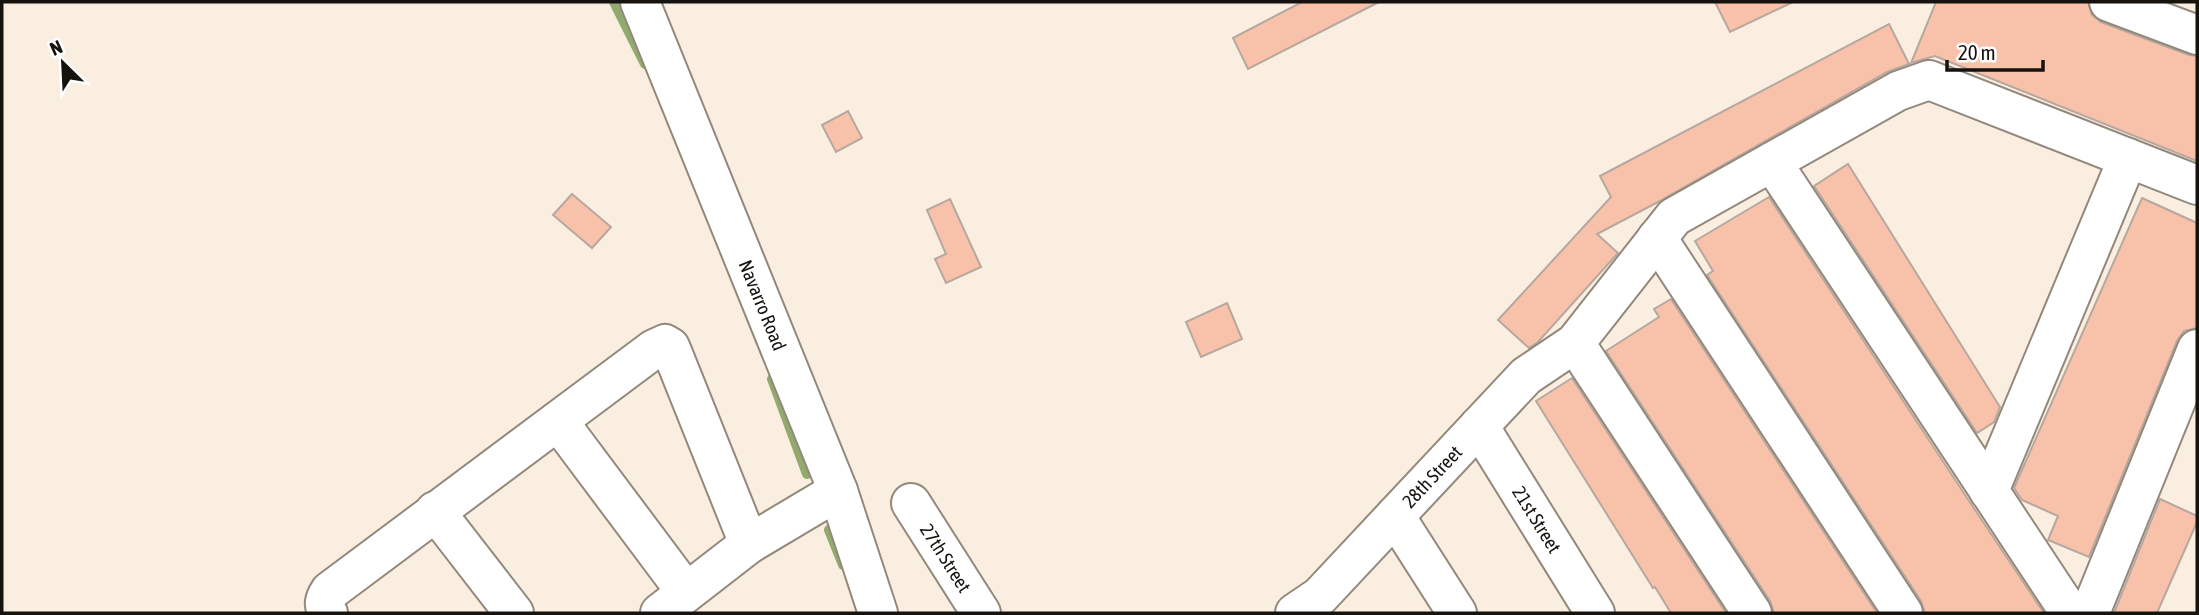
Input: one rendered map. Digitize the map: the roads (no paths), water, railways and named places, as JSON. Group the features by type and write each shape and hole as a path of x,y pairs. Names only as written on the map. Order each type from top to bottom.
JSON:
{"street":[{"name":"Navarro Road","path":"640,2 838,491 878,613"},
{"path":"2109,2 2197,35"},
{"name":"28th Street","path":"1309,609 1526,376 1575,343 1674,217 1898,91 1929,80 2197,185"},
{"path":"1989,491 2129,158"},
{"path":"1772,162 2070,613"},
{"path":"1657,238 1903,613"},
{"path":"1575,343 1752,613"},
{"path":"328,613 324,607 325,598 330,591 664,344 670,346 750,544"},
{"path":"2090,613 2197,349"},
{"path":"558,421 673,603 750,544 838,491"},
{"name":"21st Street","path":"1479,426 1595,613"},
{"name":"27th Street","path":"911,503 981,613"},
{"path":"435,511 514,613"},
{"path":"1395,516 1457,613"}],"waterway":[{"path":"614,2 645,64"},
{"path":"772,379 807,474"},
{"path":"829,530 843,565"}]}
